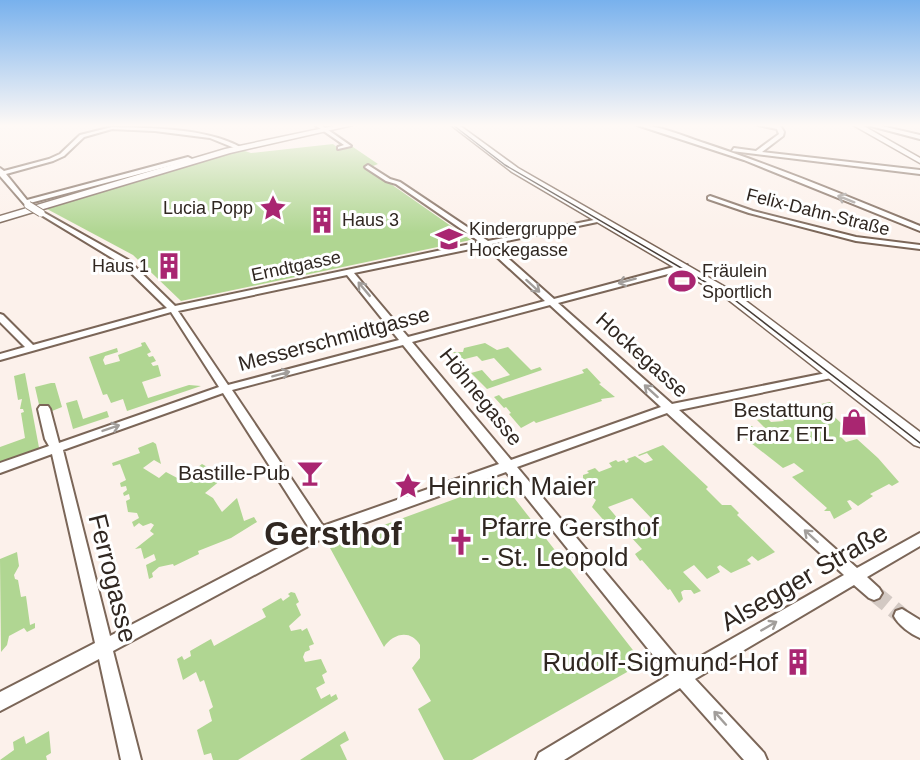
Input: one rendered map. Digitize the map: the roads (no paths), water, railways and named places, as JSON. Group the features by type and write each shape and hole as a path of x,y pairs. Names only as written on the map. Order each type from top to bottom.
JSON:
{"street":[{"path":"47,160 1,172 27,204 126,262 173,309 320,533"},
{"path":"27,204 183,160"},
{"path":"501,160 738,300 920,441"},
{"path":"750,160 920,229"},
{"path":"827,160 920,172"},
{"path":"0,219 193,161"},
{"name":"Hockegasse","path":"368,167 388,180 398,183 485,242 874,593"},
{"name":"Felix-Dahn-Straße","path":"710,198 741,209 856,239 920,247"},
{"name":"Erndtgasse","path":"0,357 173,309 602,219"},
{"name":"Messerschmidtgasse","path":"0,468 225,389 406,339 684,267"},
{"name":"Höhnegasse","path":"349,272 406,339 507,467 682,677"},
{"path":"0,317 32,349"},
{"path":"0,702 320,533 670,408 836,374"},
{"name":"Ferrogasse","path":"44,409 51,439 57,449 131,760"},
{"name":"Alsegger Straße","path":"546,760 854,575 920,539"},
{"path":"902,616 920,630"},
{"path":"682,677 757,760"}],"tunnel":[{"path":"874,593 902,616"}],"tram line":[{"path":"499,160 731,297 920,443"}],"place":[{"name":"Lucia Popp","path":"273,208"},
{"name":"Haus 3","path":"322,220"},
{"name":"Kindergruppe Hockegasse","path":"449,239"},
{"name":"Haus 1","path":"169,266"},
{"name":"Fräulein Sportlich","path":"682,281"},
{"name":"Bestattung Franz ETL","path":"854,422"},
{"name":"Bastille-Pub","path":"310,473"},
{"name":"Heinrich Maier","path":"408,486"},
{"name":"Pfarre Gersthof - St. Leopold","path":"461,542"},
{"name":"Rudolf-Sigmund-Hof","path":"798,662"}],"district":[{"name":"Gersthof","path":"333,533"}]}
